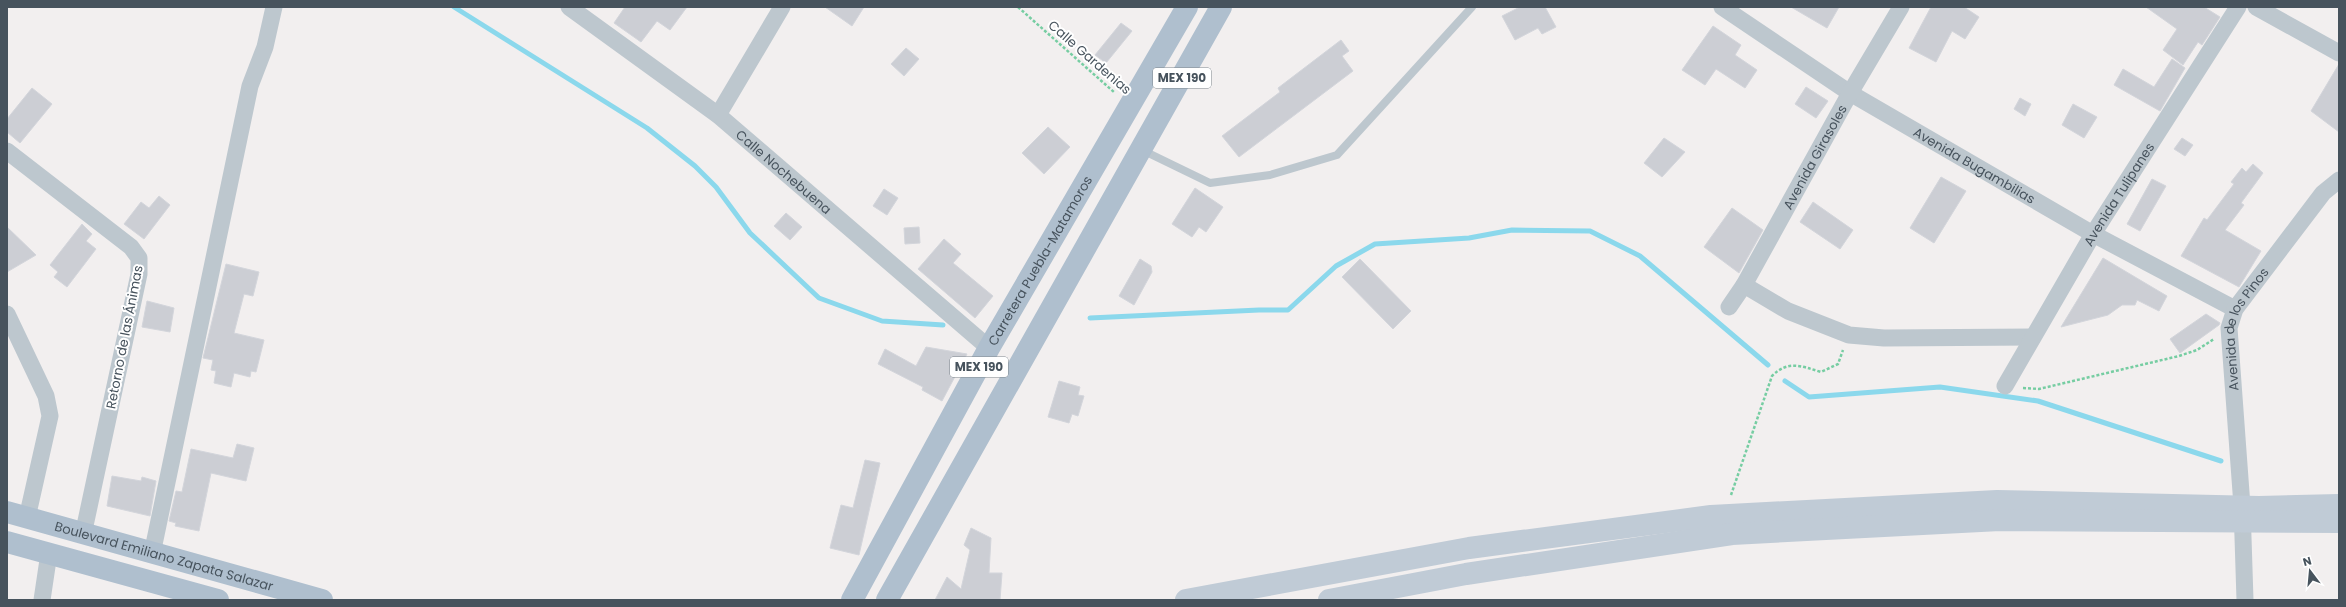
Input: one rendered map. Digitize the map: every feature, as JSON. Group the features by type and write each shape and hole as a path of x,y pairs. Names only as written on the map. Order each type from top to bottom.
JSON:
{"main road":[{"name":"Carretera Puebla-Matamoros","path":"852,600 990,348 1187,7"},
{"name":"MEX 190","path":"887,600 1142,150 1221,7"},
{"name":"Boulevard Emiliano Zapata Salazar","path":"7,512 83,535 322,600"},
{"path":"7,542 218,600"}],"street":[{"path":"152,554 250,86 265,47 274,7"},
{"name":"Calle Nochebuena","path":"569,7 718,115 990,348"},
{"path":"718,115 782,7"},
{"name":"Avenida Bugambilias","path":"1722,7 1850,93 2093,234 2235,309"},
{"name":"Avenida Girasoles","path":"1729,306 1744,285 1850,93 1901,7"},
{"name":"Avenida Tulipanes","path":"2005,386 2093,234 2238,7"},
{"path":"2256,7 2339,54"},
{"name":"Retorno de las Ánimas","path":"7,152 131,246 139,258 139,274 83,535"},
{"name":"Avenida de los Pinos","path":"2245,600 2242,515 2229,328 2235,309 2323,193 2339,180"},
{"path":"1744,285 1788,311 1849,335 1884,338 2034,338"},
{"path":"7,314 46,396 50,416 27,518"},
{"path":"1200,598 1469,548 1724,516 1997,501 2339,522"},
{"path":"1329,600 1466,574 1732,534 2000,520 2242,515 2339,505"},
{"path":"42,600 49,553"}],"lane":[{"path":"1142,150 1210,183 1270,175 1337,155 1472,7"}],"path":[{"name":"Calle Gardenias","path":"1018,7 1130,106"},
{"path":"2005,386 2039,389 2180,356 2197,350 2229,328"},
{"path":"1724,516 1772,376 1781,367 1798,365 1821,372 1838,364 1849,335"}],"building":[{"path":"625,7 687,7 670,30 657,21 641,42 614,23"},
{"path":"825,7 864,7 852,26"},
{"path":"1520,7 1545,7 1556,27 1542,34 1538,28 1515,40 1502,16"},
{"path":"1791,7 1839,7 1827,28"},
{"path":"1931,7 1964,7 1979,17 1965,39 1952,31 1936,62 1909,48"},
{"path":"2146,7 2204,7 2220,17 2202,45 2198,42 2183,65 2163,50 2177,29"},
{"path":"1121,23 1132,31 1106,63 1095,55"},
{"path":"1713,26 1741,45 1735,55 1757,70 1745,88 1716,69 1705,85 1682,70"},
{"path":"1341,40 1349,51 1342,56 1353,71 1239,157 1222,136 1280,92 1278,88"},
{"path":"906,48 919,59 904,76 891,64"},
{"path":"2172,59 2185,68 2160,111 2114,85 2123,69 2154,87"},
{"path":"2339,64 2339,132 2311,111"},
{"path":"1806,87 1828,101 1816,118 1795,104"},
{"path":"32,88 52,104 20,143 7,132 7,119"},
{"path":"2020,98 2031,104 2025,116 2014,109"},
{"path":"2073,104 2097,117 2084,138 2062,125"},
{"path":"1048,127 1070,147 1044,174 1022,153"},
{"path":"1664,138 1685,152 1662,177 1644,163"},
{"path":"2182,138 2193,145 2185,156 2174,149"},
{"path":"2253,164 2263,173 2241,203 2244,205 2225,230 2261,251 2239,287 2181,256 2204,218 2207,220 2234,184 2231,182 2242,168 2246,172"},
{"path":"1941,177 1966,191 1934,243 1910,228"},
{"path":"2152,179 2166,186 2140,231 2127,224"},
{"path":"1195,188 1223,207 1206,232 1199,227 1192,237 1172,224"},
{"path":"884,189 898,198 887,215 873,206"},
{"path":"159,196 170,205 144,239 124,224 141,202 149,208"},
{"path":"1813,202 1853,230 1840,249 1800,222"},
{"path":"1732,208 1763,230 1739,273 1704,247"},
{"path":"786,213 802,227 790,240 774,226"},
{"path":"82,224 92,234 86,241 96,249 67,287 54,277 58,272 50,265"},
{"path":"7,227 36,255 7,272"},
{"path":"919,227 920,243 905,244 904,228"},
{"path":"944,239 961,254 953,263 993,296 975,318 918,269"},
{"path":"2103,258 2167,296 2159,311 2137,300 2135,305 2122,305 2108,315 2061,327"},
{"path":"1140,259 1151,266 1152,272 1134,305 1119,296"},
{"path":"1360,259 1411,311 1393,329 1342,277"},
{"path":"226,264 259,272 253,296 244,294 234,333 264,340 256,372 251,371 250,377 234,373 231,387 214,383 216,371 211,370 213,360 203,358"},
{"path":"147,301 174,308 170,332 142,327"},
{"path":"2206,314 2220,323 2219,325 2180,353 2170,339"},
{"path":"926,347 967,354 942,401 922,390 923,387 878,364 885,349 916,366"},
{"path":"1059,381 1080,387 1078,395 1084,396 1078,416 1072,414 1069,423 1048,417"},
{"path":"237,444 254,448 246,481 211,473 199,531 175,526 176,523 169,521 176,491 182,492 191,449 233,458"},
{"path":"865,460 880,463 859,555 830,548 841,505 853,508"},
{"path":"112,476 141,481 142,477 156,481 150,516 107,506"},
{"path":"971,528 991,538 989,573 1002,573 1000,600 935,600 947,577 961,589 970,550 964,545"}],"waterway":[{"path":"454,7 647,128 695,166 716,187 750,233 819,298 882,321 943,325"},
{"path":"1090,318 1288,310 1336,266 1375,244 1469,238 1512,230 1590,231 1640,256 1768,365"},
{"path":"1785,381 1809,397 1940,387 2038,401 2221,461"}]}
